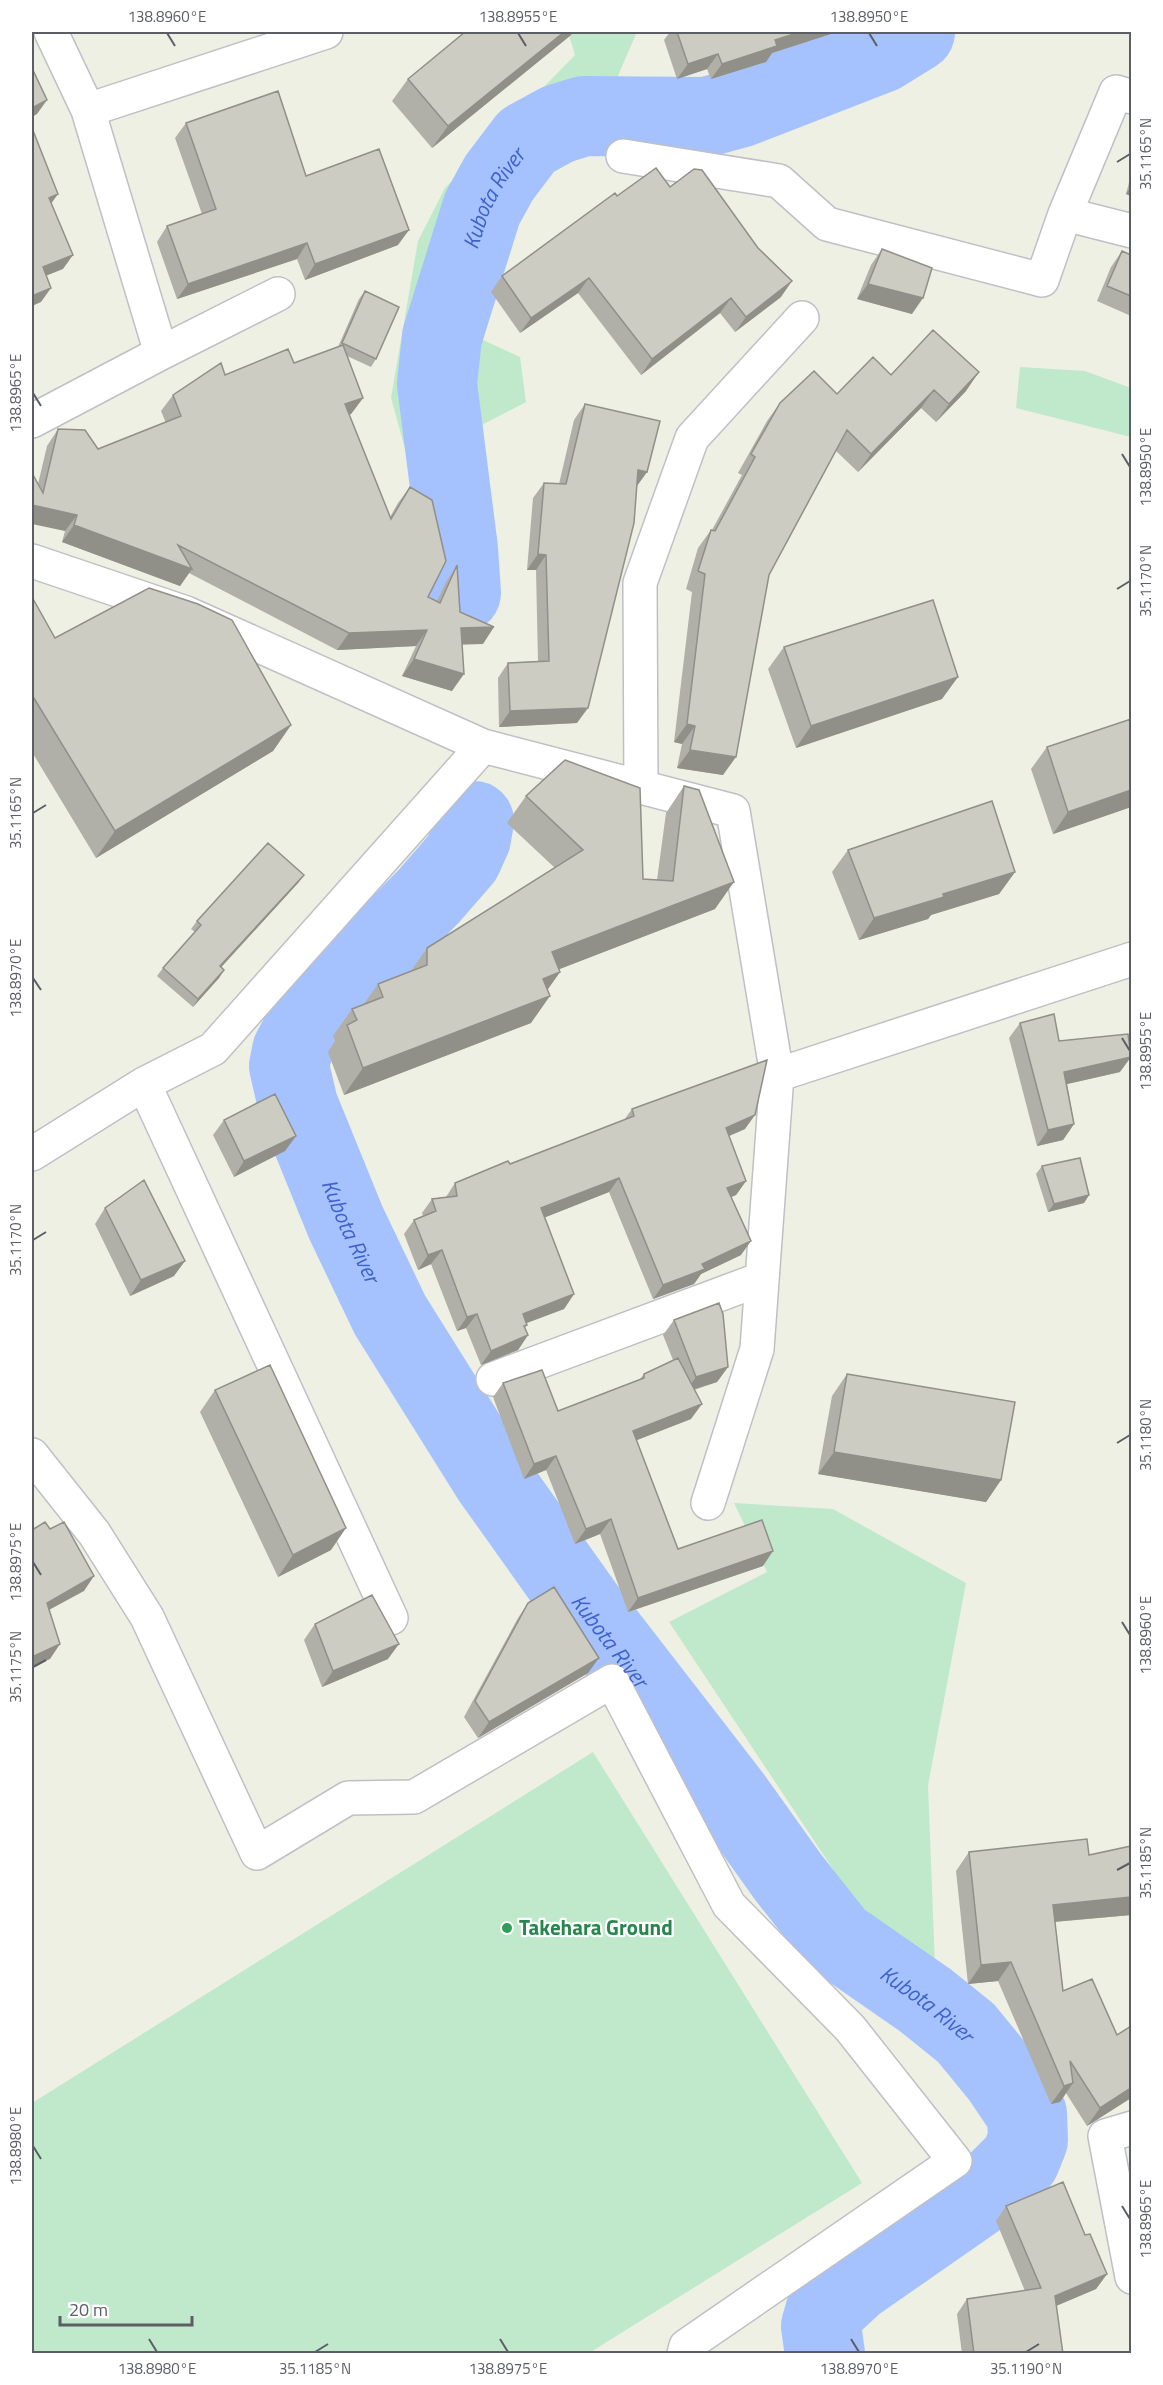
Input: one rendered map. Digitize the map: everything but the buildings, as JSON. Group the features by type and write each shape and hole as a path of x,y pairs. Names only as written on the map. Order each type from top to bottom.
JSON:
{"street":[{"path":"51,32 88,110 161,352"},
{"path":"88,110 316,34"},
{"path":"623,156 779,181 827,224 1042,280 1065,214 1116,92 1131,97"},
{"path":"1065,214 1131,231"},
{"path":"32,421 161,352 278,294"},
{"path":"641,788 640,583 692,438 802,318"},
{"path":"32,561 186,613 483,746 733,811 777,1075 757,1349 708,1503"},
{"path":"32,1154 144,1084 213,1049 483,746"},
{"path":"777,1075 1131,959"},
{"path":"144,1084 391,1618"},
{"path":"493,1379 761,1279"},
{"path":"32,1455 93,1533 147,1617 257,1853 348,1798 414,1797 612,1681 729,1905 850,2028 955,2161 686,2346 684,2354"},
{"path":"1131,2128 1105,2136 1131,2277"}],"green space":[{"path":"568,32 637,32 613,87 527,141 499,178 442,336 481,339 520,357 526,402 409,463 391,398 418,241 445,188 575,55"},
{"path":"1020,367 1085,371 1131,388 1131,437 1016,408"},
{"path":"734,1503 833,1509 966,1583 928,1785 935,1966 884,1946 669,1622 767,1572"},
{"name":"Takehara Ground","path":"593,1752 862,2183 589,2353 32,2353 32,2103"}],"waterway":[{"name":"Kubota River","path":"461,593 458,549 437,384 442,337 482,209 499,178 527,141 558,124 584,116 706,117 739,108 881,53 915,32"},
{"name":"Kubota River","path":"474,821 471,838 462,858 429,896 341,985 300,1036 292,1051 289,1066 298,1105 346,1223 390,1315 492,1478 583,1606 731,1797 788,1877 837,1939 925,2000 966,2033 1002,2077 1027,2114 1028,2140 1020,2160 996,2184 854,2283 826,2309 821,2326 825,2354"}],"place":[{"name":"Takehara Ground","path":"507,1928"}]}
